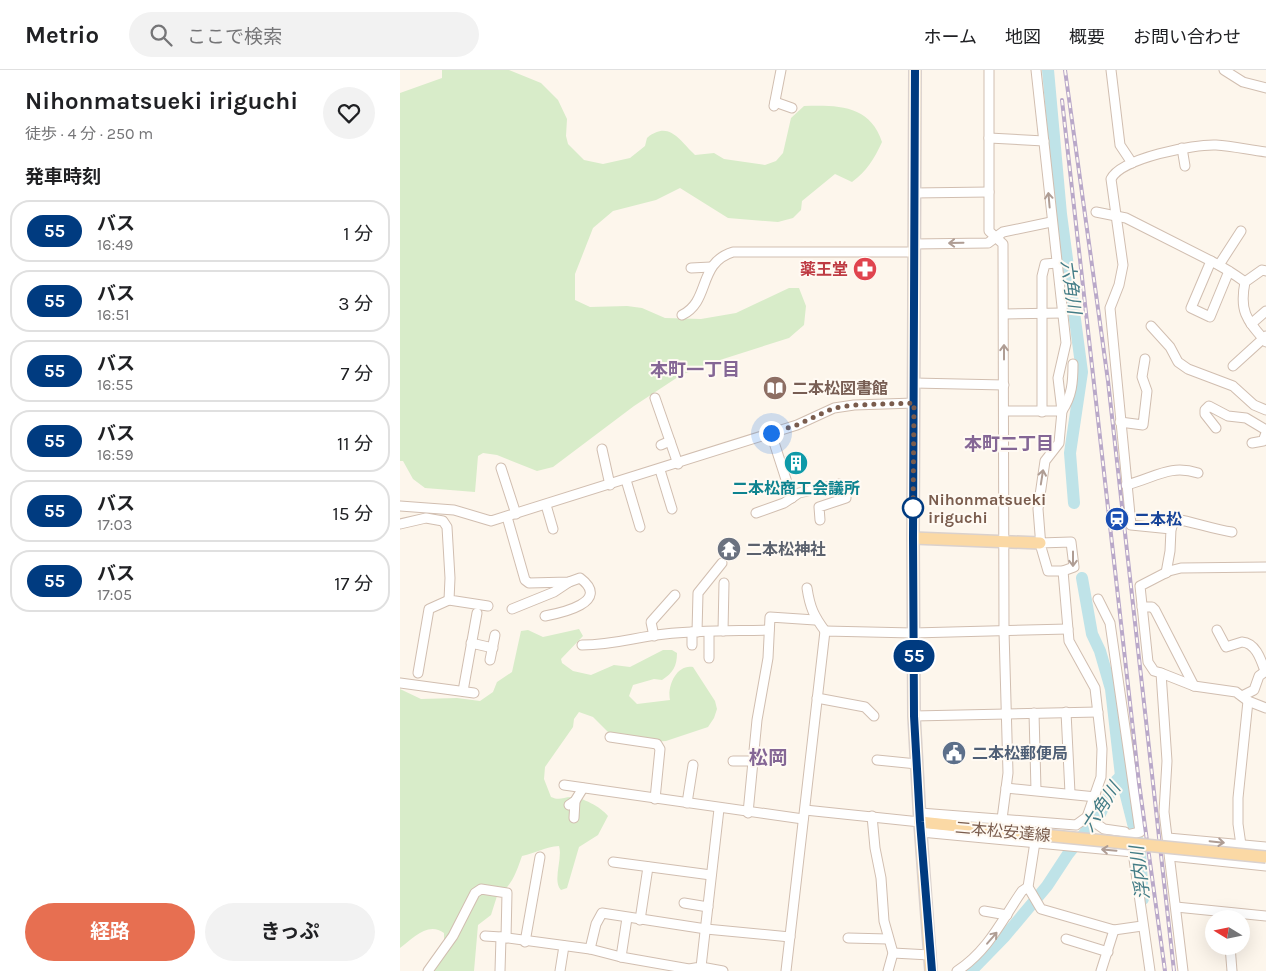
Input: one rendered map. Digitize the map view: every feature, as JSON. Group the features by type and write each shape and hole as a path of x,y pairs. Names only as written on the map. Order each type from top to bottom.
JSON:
{"main road":[{"path":"915,70 914,716 932,971"},
{"path":"913,538 1040,543"},
{"name":"二本松安達線","path":"920,822 1266,857"}],"street":[{"path":"781,70 774,104 792,108"},
{"path":"989,70 989,231 1003,244 1004,631 1007,715 1006,788 1002,819"},
{"path":"1036,70 1051,222 1066,342 1058,378 1062,412 1058,445 1048,456 1043,468 1038,509 1040,543 1046,569 1050,572 1063,571 1074,567 1071,542 1040,543"},
{"path":"1111,70 1120,145 1132,163"},
{"path":"1224,70 1250,85 1266,88"},
{"path":"989,138 1044,141"},
{"path":"1171,529 1131,525 1110,308 1124,265 1111,178 1132,163 1182,148 1215,145 1266,152"},
{"path":"1182,148 1185,166"},
{"path":"1156,165 1162,153"},
{"path":"914,193 989,192"},
{"path":"1096,212 1116,215 1215,263 1245,282"},
{"path":"682,315 693,308 711,268 717,260 734,252 914,248 988,243 1003,232 1051,222"},
{"path":"1229,271 1210,316 1191,308 1215,263 1240,231"},
{"path":"1042,412 1042,276 1045,264 1057,263"},
{"path":"691,268 711,268"},
{"path":"1245,282 1262,270 1266,271"},
{"path":"1233,366 1265,339 1251,324 1243,309 1245,282"},
{"path":"1251,324 1266,310"},
{"path":"1004,314 1063,313"},
{"path":"1152,326 1170,347 1178,362 1188,369 1238,388 1248,400 1266,410"},
{"path":"1120,422 1143,425 1147,391 1142,377 1145,359"},
{"path":"1062,412 1073,384 1073,364"},
{"path":"914,383 1004,385"},
{"path":"655,398 678,464"},
{"path":"400,506 454,510 487,521 511,516 660,470 797,425 834,408 854,405 914,403"},
{"path":"1216,428 1205,414 1205,410 1209,406 1228,416 1246,418 1266,432 1263,441 1252,443"},
{"path":"1004,411 1062,412"},
{"path":"771,433 792,498"},
{"path":"660,445 670,441"},
{"path":"602,449 610,484"},
{"path":"501,468 525,580 529,583 569,582"},
{"path":"1126,485 1151,479 1172,469 1198,473"},
{"path":"660,470 672,509"},
{"path":"626,480 640,527"},
{"path":"756,513 774,508 799,494 839,484 843,486 846,489 846,498 819,507 820,520"},
{"path":"546,505 553,529"},
{"path":"400,524 426,518 438,519 446,523 450,578 449,600"},
{"path":"1166,573 1171,529 1175,519 1232,532"},
{"path":"692,646 698,593 722,563"},
{"path":"1266,567 1190,567 1166,573 1140,586 1148,662 1154,671 1194,686 1232,691 1266,708"},
{"path":"920,822 1002,819 1076,825 1088,817 1096,798 1102,762 1098,712 1095,688 1089,673 1071,646 1063,571"},
{"path":"512,609 554,592 576,578 582,579 588,590 588,600 569,611 545,616"},
{"path":"723,632 724,583"},
{"path":"807,588 815,620 825,631 913,633 1068,629"},
{"path":"654,636 651,622 675,595"},
{"path":"1098,599 1110,623 1114,658 1119,677 1133,852 1142,926 1150,971"},
{"path":"418,673 429,608 449,600 488,606"},
{"path":"1142,606 1152,607 1155,610 1194,686"},
{"path":"463,691 477,613"},
{"path":"748,813 757,720 768,658 770,616 815,620"},
{"path":"582,645 613,644 654,636 694,632 769,630"},
{"path":"1217,630 1226,647 1242,642 1250,645 1257,652 1265,671 1258,676 1254,690 1245,699 1238,798 1238,824 1242,845"},
{"path":"786,971 825,631"},
{"path":"708,632 709,658"},
{"path":"490,660 495,635"},
{"path":"471,643 493,648"},
{"path":"1160,673 1167,761 1164,812 1183,971"},
{"path":"400,683 474,693"},
{"path":"817,698 866,707 874,716"},
{"path":"1066,712 1070,793"},
{"path":"914,716 1098,712"},
{"path":"1034,713 1036,790"},
{"path":"610,737 657,744 660,749 655,799"},
{"path":"877,760 917,764"},
{"path":"733,761 753,761"},
{"path":"687,803 693,765"},
{"path":"564,786 583,788 638,801 655,799 804,820"},
{"path":"574,818 572,803 583,788"},
{"path":"1006,788 1070,793 1096,798"},
{"path":"701,967 719,809"},
{"path":"805,810 920,822 1035,842 1133,852"},
{"path":"872,816 875,848 881,878 882,911 893,952 888,971"},
{"path":"1088,817 1104,829 1132,833"},
{"path":"1168,838 1266,847"},
{"path":"1035,842 1029,889 1041,909 1114,930 1142,926"},
{"path":"1170,856 1266,866"},
{"path":"525,942 540,857"},
{"path":"613,862 712,876"},
{"path":"640,920 648,867"},
{"path":"428,971 453,936 475,893 481,888 507,893 500,971"},
{"path":"957,971 973,958 996,933 1022,891 1029,889"},
{"path":"684,903 708,907"},
{"path":"1176,907 1205,912"},
{"path":"984,910 1007,914"},
{"path":"590,949 596,924 602,913 706,929 790,937"},
{"path":"1250,916 1266,916"},
{"path":"621,957 627,918"},
{"path":"1101,971 1114,930"},
{"path":"485,936 590,949 689,970 701,967 723,971"},
{"path":"848,938 888,938"},
{"path":"1066,939 1108,952"},
{"path":"560,971 564,946"},
{"path":"893,952 930,955"},
{"path":"1231,955 1232,971"}],"green space":[{"path":"442,70 509,70 541,83 558,100 567,119 566,136 568,144 584,160 603,164 630,158 645,146 647,138 662,131 679,138 695,155 714,153 724,159 765,165 776,161 783,153 791,118 804,106 840,107 861,114 877,130 882,142 870,164 852,182 835,174 802,201 801,210 793,218 778,222 728,218 680,188 656,200 613,211 593,228 575,274 575,300 590,307 627,306 642,308 665,318 701,319 736,313 789,288 799,288 806,306 804,325 789,338 720,360 681,375 634,406 553,467 537,471 497,455 483,453 478,456 475,492 425,488 413,479 403,461 400,461 400,93 442,78"},
{"path":"579,629 583,636 561,659 562,663 573,671 591,675 614,665 630,667 663,650 672,650 677,653 677,658 674,669 669,675 662,680 654,679 633,685 629,696 637,704 670,700 671,683 677,673 687,667 693,667 715,701 717,709 714,718 708,727 666,741 653,742 611,735 593,717 579,712 574,719 573,727 545,767 544,779 551,797 557,799 571,797 586,801 596,806 608,816 598,835 579,847 567,888 561,890 557,881 560,857 559,846 522,856 510,883 497,896 491,915 478,925 474,971 430,971 444,943 444,933 432,929 426,930 400,948 400,689 421,699 457,698 480,701 493,692 497,682 512,672 521,631 528,630 543,637"}],"waterway":[{"name":"六角川","path":"1048,70 1061,214 1082,372 1070,453 1074,503"},
{"name":"六角川","path":"1082,578 1092,634 1100,651 1111,689 1121,776 1140,851 1143,899"},
{"name":"六角川","path":"971,971 1005,936 1047,886 1068,854 1100,814 1116,781 1121,776"}],"railway":[{"path":"1065,70 1108,381 1174,971"},
{"path":"1062,100 1139,783 1165,971"}],"bus line":[{"name":"55","path":"915,70 914,716 932,971"}],"place":[{"name":"薬王堂","path":"865,269"},
{"name":"二本松図書館","path":"775,388"},
{"name":"二本松商工会議所","path":"796,463"},
{"name":"Nihonmatsueki iriguchi","path":"913,508"},
{"name":"二本松","path":"1117,519"},
{"name":"二本松神社","path":"729,549"},
{"name":"二本松郵便局","path":"954,753"}],"district":[{"name":"本町一丁目","path":"695,370"},
{"name":"本町二丁目","path":"1009,444"},
{"name":"松岡","path":"768,757"}],"route":[{"path":"771,433 797,425 834,408 854,405 914,403 913,516 913,508"}],"water label":[{"name":"浮内川","path":"1140,873"}]}
